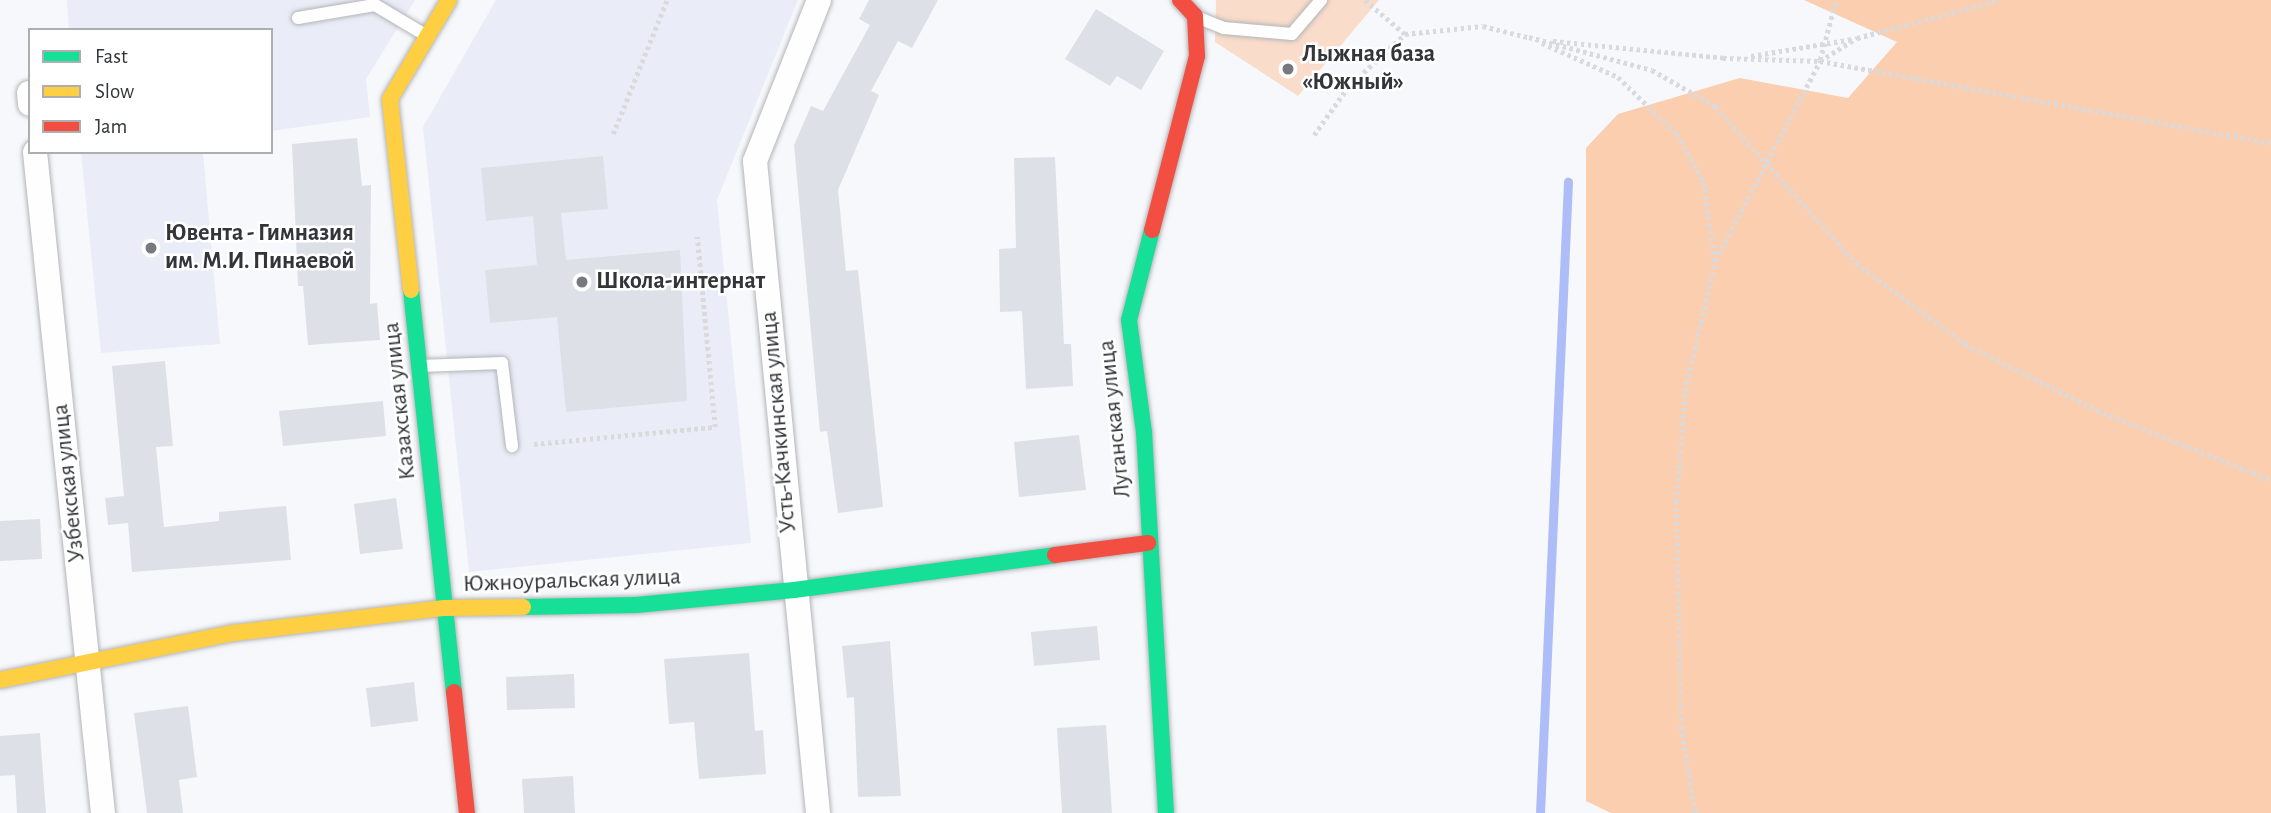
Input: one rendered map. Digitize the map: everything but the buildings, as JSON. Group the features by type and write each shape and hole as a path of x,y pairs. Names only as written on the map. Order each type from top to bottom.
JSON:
{"street":[{"name":"Казахская улица","path":"449,0 390,99 467,813"},
{"name":"Усть-Качкинская улица","path":"818,813 794,590 755,161 819,0"},
{"path":"1180,0 1196,23"},
{"name":"Луганская улица","path":"1166,813 1130,298 1194,75 1196,23"},
{"name":"Узбекская улица","path":"35,154 103,813"},
{"name":"Южноуральская улица","path":"0,680 234,632 445,608 636,605 794,590 1148,543"}],"lane":[{"path":"1196,23 1292,34 1321,0"},
{"path":"298,18 375,5 428,36"},
{"path":"419,366 502,363 512,446"}],"path":[{"path":"613,134 667,0"},
{"path":"1365,0 1405,34"},
{"path":"1695,813 1681,728 1676,502 1685,391 1715,261 1765,157 1819,61 1836,0"},
{"path":"1723,58 1857,38 2000,0"},
{"path":"1314,135 1348,87 1405,34 1483,26 1652,70 1715,106 1765,157 1856,263 1965,344 2097,410 2271,480"},
{"path":"1529,37 1723,58 1819,61 2271,143"},
{"path":"1529,37 1618,77 1677,134 1704,183 1715,261"},
{"path":"1819,61 1857,38"},
{"path":"512,446 715,427 697,237"}],"shaded area":[{"path":"67,0 415,0 366,79 370,117 273,131 273,28 69,28"},
{"name":"Школа-интернат","path":"496,0 798,0 717,200 751,543 469,572 423,127"},
{"name":"Лыжная база «Южный»","path":"1216,0 1379,0 1298,96 1215,42"},
{"path":"1804,0 2271,0 2271,813 1611,813 1586,801 1586,148 1618,114 1740,78 1848,98 1897,42"},
{"name":"Ювента - Гимназия им. М.И. Пинаевой","path":"81,154 203,154 220,344 101,353"}],"waterway":[{"path":"1540,813 1568,182"}],"traffic: fast":[{"path":"1152,230 1129,320 1144,432 1166,813"},
{"path":"411,290 454,692"},
{"path":"523,607 636,605 794,590 1055,555"}],"traffic: slow":[{"path":"411,290 390,99 449,0"},
{"path":"0,680 234,633 445,608 523,607"}],"traffic: jam":[{"path":"1152,230 1197,56 1195,16 1180,0"},
{"path":"1055,555 1148,543"},
{"path":"454,692 467,813"}],"place":[{"name":"Лыжная база «Южный»","path":"1288,69"},
{"name":"Ювента - Гимназия им. М.И. Пинаевой","path":"151,248"},
{"name":"Школа-интернат","path":"582,282"}]}
